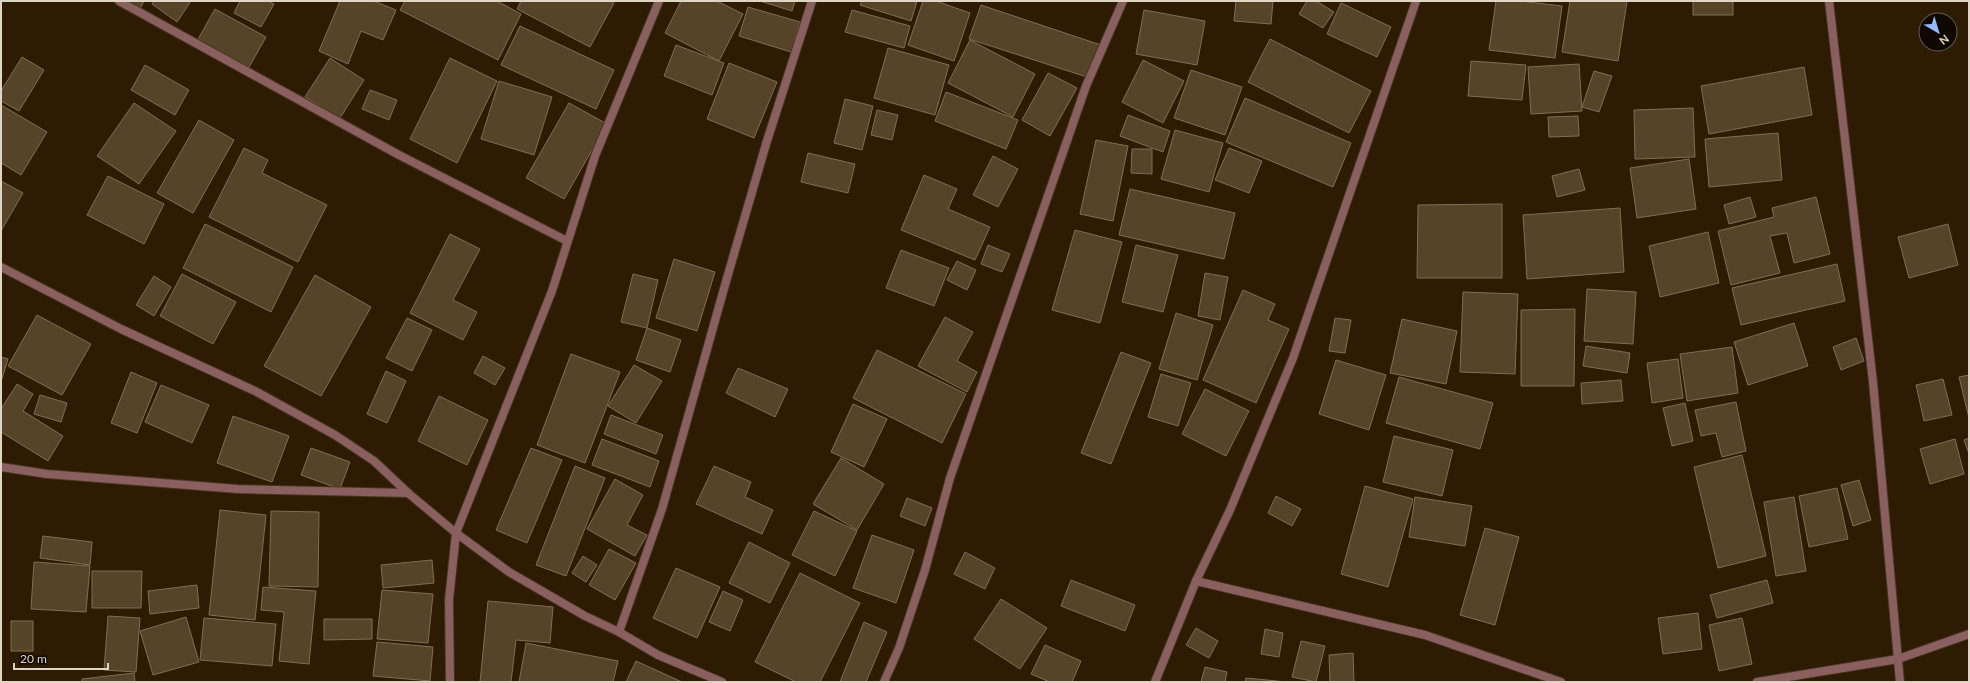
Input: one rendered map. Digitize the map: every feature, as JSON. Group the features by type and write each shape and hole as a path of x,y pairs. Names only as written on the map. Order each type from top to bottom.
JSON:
{"street":[{"path":"119,1 399,155 567,241"},
{"path":"450,682 449,600 456,533 552,291 595,156 658,1"},
{"path":"619,632 662,508 734,255 812,1"},
{"path":"884,682 899,648 925,570 950,478 1086,86 1123,1"},
{"path":"1155,682 1196,581 1230,510 1293,358 1416,1"},
{"path":"1829,1 1873,382 1900,682"},
{"path":"1,267 121,329 255,391 335,434 374,461 408,493 456,533 509,572 585,616 619,632 658,655 722,682"},
{"path":"1,468 47,474 238,489 408,493"},
{"path":"1196,581 1425,635 1561,682"},
{"path":"1757,682 1898,659 1969,634"}],"building":[{"path":"126,1 144,1 140,9"},
{"path":"154,1 191,1 177,22 152,4"},
{"path":"240,1 268,1 274,4 261,27 234,13"},
{"path":"340,1 374,1 396,10 383,40 361,31 348,64 319,51"},
{"path":"405,1 497,1 521,14 498,60 400,10"},
{"path":"521,1 611,1 614,3 590,47 517,9"},
{"path":"681,1 717,1 743,14 719,61 665,33"},
{"path":"760,1 795,1 792,11"},
{"path":"862,1 917,1 911,21 860,5"},
{"path":"923,1 936,1 970,13 954,61 908,45"},
{"path":"1236,1 1273,1 1271,24 1234,21"},
{"path":"1307,1 1316,1 1334,12 1323,28 1299,14"},
{"path":"1496,1 1520,1 1562,6 1555,58 1489,50"},
{"path":"1570,1 1627,1 1618,61 1562,52"},
{"path":"1693,1 1733,1 1733,15 1693,15"},
{"path":"1341,3 1391,27 1377,57 1327,34"},
{"path":"981,5 1101,45 1090,78 969,39"},
{"path":"748,7 800,22 791,52 739,36"},
{"path":"215,9 266,37 248,69 197,41"},
{"path":"852,10 910,26 904,48 845,32"},
{"path":"1144,10 1205,21 1197,65 1136,54"},
{"path":"520,26 614,70 596,109 501,65"},
{"path":"1270,39 1371,91 1349,133 1248,82"},
{"path":"970,40 1035,74 1013,117 948,83"},
{"path":"676,45 724,63 712,95 664,76"},
{"path":"888,48 949,65 935,115 874,98"},
{"path":"22,57 44,70 19,111 1,101 1,91"},
{"path":"330,58 364,80 340,118 305,97"},
{"path":"450,58 497,81 457,163 410,139"},
{"path":"1143,60 1184,81 1163,123 1122,102"},
{"path":"1471,61 1526,65 1522,100 1468,96"},
{"path":"729,63 777,82 754,138 707,119"},
{"path":"1579,64 1582,111 1531,114 1528,67"},
{"path":"145,65 189,90 175,115 131,90"},
{"path":"1804,67 1812,115 1709,134 1701,86"},
{"path":"1191,70 1242,87 1225,135 1174,118"},
{"path":"1594,71 1612,76 1599,112 1582,107"},
{"path":"1048,73 1077,88 1050,136 1022,120"},
{"path":"499,81 552,97 534,155 481,139"},
{"path":"370,90 397,100 389,120 362,109"},
{"path":"946,92 1018,120 1006,149 935,121"},
{"path":"1245,98 1351,143 1333,187 1226,142"},
{"path":"845,99 873,106 862,150 834,143"},
{"path":"134,103 176,131 139,184 97,156"},
{"path":"569,103 607,124 564,199 526,178"},
{"path":"1,105 47,132 21,175 1,163"},
{"path":"1693,108 1695,157 1635,159 1634,110"},
{"path":"877,110 898,115 892,140 871,135"},
{"path":"1128,115 1170,131 1163,152 1120,136"},
{"path":"1578,116 1579,136 1549,137 1548,117"},
{"path":"199,120 234,140 193,213 157,193"},
{"path":"1175,130 1223,143 1209,192 1161,179"},
{"path":"1778,133 1782,180 1709,187 1705,139"},
{"path":"1096,140 1128,146 1113,221 1080,214"},
{"path":"244,148 268,160 262,173 327,205 298,262 209,217"},
{"path":"1229,148 1262,161 1249,193 1215,180"},
{"path":"1132,149 1152,149 1152,174 1131,173"},
{"path":"808,153 855,164 848,193 801,182"},
{"path":"993,156 1018,169 998,207 973,195"},
{"path":"1689,159 1696,209 1637,218 1630,168"},
{"path":"1579,169 1585,190 1557,197 1552,176"},
{"path":"924,175 957,189 948,209 990,227 975,260 901,230"},
{"path":"108,176 164,204 144,244 87,215"},
{"path":"1,181 23,193 1,231"},
{"path":"1130,189 1235,213 1224,259 1119,235"},
{"path":"1750,197 1756,217 1729,224 1724,205"},
{"path":"1816,197 1830,254 1794,263 1787,233 1770,236 1780,273 1731,285 1718,231 1774,217 1772,208"},
{"path":"1502,204 1502,278 1417,278 1418,205"},
{"path":"1620,208 1624,272 1527,279 1523,215"},
{"path":"205,224 293,267 271,312 183,268"},
{"path":"1948,224 1958,265 1909,278 1898,237"},
{"path":"1075,230 1122,242 1100,323 1052,310"},
{"path":"1708,232 1719,283 1660,297 1649,246"},
{"path":"450,234 480,249 453,300 477,312 463,340 410,313"},
{"path":"988,245 1010,254 1002,272 981,264"},
{"path":"1136,245 1178,255 1163,312 1122,302"},
{"path":"901,250 949,268 934,306 886,288"},
{"path":"674,259 715,272 697,331 656,318"},
{"path":"957,261 976,270 967,290 947,280"},
{"path":"1837,264 1845,301 1741,325 1732,288"},
{"path":"1205,273 1228,277 1220,320 1198,316"},
{"path":"182,274 236,302 213,344 160,316"},
{"path":"633,274 658,280 647,328 621,322"},
{"path":"315,275 371,307 321,396 264,366"},
{"path":"154,276 171,287 154,316 136,305"},
{"path":"1587,289 1636,292 1633,344 1584,341"},
{"path":"1243,290 1275,304 1268,320 1289,329 1256,403 1203,380"},
{"path":"1463,292 1518,294 1515,374 1460,372"},
{"path":"1575,309 1574,386 1521,386 1521,310"},
{"path":"1176,313 1213,325 1197,380 1159,369"},
{"path":"37,315 91,344 62,395 8,366"},
{"path":"945,317 973,332 957,361 977,372 967,392 918,366"},
{"path":"407,318 432,330 412,371 386,358"},
{"path":"1335,318 1351,320 1345,353 1329,351"},
{"path":"1402,319 1457,331 1446,384 1390,373"},
{"path":"1794,323 1808,366 1748,385 1734,342"},
{"path":"647,328 681,340 670,372 636,360"},
{"path":"1856,338 1864,361 1841,370 1833,347"},
{"path":"1586,346 1630,353 1627,373 1583,366"},
{"path":"1732,347 1738,393 1687,401 1680,354"},
{"path":"877,350 966,394 942,443 853,398"},
{"path":"1121,352 1151,363 1111,464 1081,453"},
{"path":"571,354 620,372 585,463 537,445"},
{"path":"483,356 505,368 495,385 474,373"},
{"path":"1,357 8,359 1,382"},
{"path":"1678,359 1683,398 1652,403 1647,363"},
{"path":"1336,360 1386,375 1369,430 1319,414"},
{"path":"634,365 662,381 636,423 608,406"},
{"path":"738,368 788,389 775,417 726,393"},
{"path":"386,371 406,381 387,423 367,414"},
{"path":"131,372 157,383 137,433 111,423"},
{"path":"1161,374 1191,383 1178,426 1148,417"},
{"path":"1969,375 1969,418 1959,377"},
{"path":"1399,377 1493,403 1480,449 1386,423"},
{"path":"1943,379 1952,415 1924,421 1916,385"},
{"path":"1621,380 1623,401 1582,404 1581,383"},
{"path":"17,384 33,394 23,411 63,436 48,461 1,432 1,409"},
{"path":"161,385 209,405 192,443 145,422"},
{"path":"1205,389 1249,411 1226,456 1182,434"},
{"path":"40,395 67,403 61,422 34,414"},
{"path":"439,396 488,420 467,465 418,441"},
{"path":"1736,402 1746,451 1722,457 1716,433 1701,436 1695,410"},
{"path":"1685,403 1693,441 1672,446 1663,408"},
{"path":"853,404 887,419 864,467 831,452"},
{"path":"611,415 663,435 656,454 604,434"},
{"path":"233,416 289,436 272,482 217,463"},
{"path":"1394,436 1453,450 1442,496 1383,482"},
{"path":"1969,438 1969,454 1964,440"},
{"path":"602,439 659,461 650,487 592,465"},
{"path":"1955,439 1964,474 1930,484 1920,449"},
{"path":"311,448 350,462 340,489 301,475"},
{"path":"531,448 562,460 527,543 496,530"},
{"path":"1742,455 1766,556 1718,568 1694,467"},
{"path":"841,458 884,484 857,530 813,504"},
{"path":"575,466 605,478 566,576 536,565"},
{"path":"714,466 751,482 745,497 773,510 762,534 696,504"},
{"path":"615,479 643,495 627,525 647,535 635,556 587,529"},
{"path":"1859,480 1871,520 1853,526 1841,485"},
{"path":"1365,486 1413,499 1388,587 1341,574"},
{"path":"1837,488 1848,539 1809,547 1799,496"},
{"path":"1276,496 1301,509 1292,526 1268,513"},
{"path":"1415,497 1472,506 1465,546 1409,537"},
{"path":"1794,497 1806,571 1776,576 1764,502"},
{"path":"907,498 932,508 925,526 900,516"},
{"path":"220,510 266,515 255,620 209,615"},
{"path":"271,511 319,512 318,587 269,586"},
{"path":"814,511 857,531 835,576 792,555"},
{"path":"1485,528 1519,537 1495,625 1460,615"},
{"path":"872,535 914,550 896,603 853,588"},
{"path":"43,536 92,542 90,565 40,558"},
{"path":"749,542 790,563 770,603 729,583"},
{"path":"609,549 636,563 615,600 589,585"},
{"path":"965,552 995,568 985,589 954,574"},
{"path":"583,556 597,565 586,582 572,573"},
{"path":"432,560 434,583 383,588 381,565"},
{"path":"34,562 90,566 86,612 31,609"},
{"path":"676,568 720,587 697,638 653,618"},
{"path":"92,571 142,571 141,608 92,608"},
{"path":"800,573 860,603 820,682 796,682 755,662"},
{"path":"1071,580 1135,605 1125,631 1061,606"},
{"path":"1767,580 1773,603 1717,618 1710,595"},
{"path":"197,585 199,608 150,614 148,591"},
{"path":"263,587 316,591 309,664 279,661 284,612 261,610"},
{"path":"382,590 433,594 428,643 377,639"},
{"path":"723,591 743,600 730,631 709,622"},
{"path":"1001,599 1047,628 1020,669 974,639"},
{"path":"488,601 553,607 550,643 516,640 511,682 480,682"},
{"path":"1698,613 1702,649 1663,654 1658,618"},
{"path":"108,616 140,618 136,672 104,670"},
{"path":"186,617 199,662 153,675 140,631"},
{"path":"204,618 276,624 272,666 200,660"},
{"path":"1742,618 1752,664 1719,671 1709,625"},
{"path":"324,619 372,619 372,639 324,640"},
{"path":"11,621 33,621 33,651 11,651"},
{"path":"864,622 887,632 866,682 840,682"},
{"path":"1196,628 1218,641 1209,658 1186,645"},
{"path":"1265,629 1283,633 1279,657 1261,654"},
{"path":"1301,641 1325,646 1316,682 1292,677"},
{"path":"377,642 433,647 430,681 373,676"},
{"path":"526,643 618,661 613,682 519,682"},
{"path":"1045,645 1081,661 1072,682 1050,682 1031,674"},
{"path":"1353,653 1354,682 1330,682 1329,655"},
{"path":"636,661 682,682 626,682"},
{"path":"1205,667 1227,672 1225,682 1201,682"},
{"path":"134,673 135,682 82,682 82,679"},
{"path":"1246,678 1287,682 1245,682"}]}
